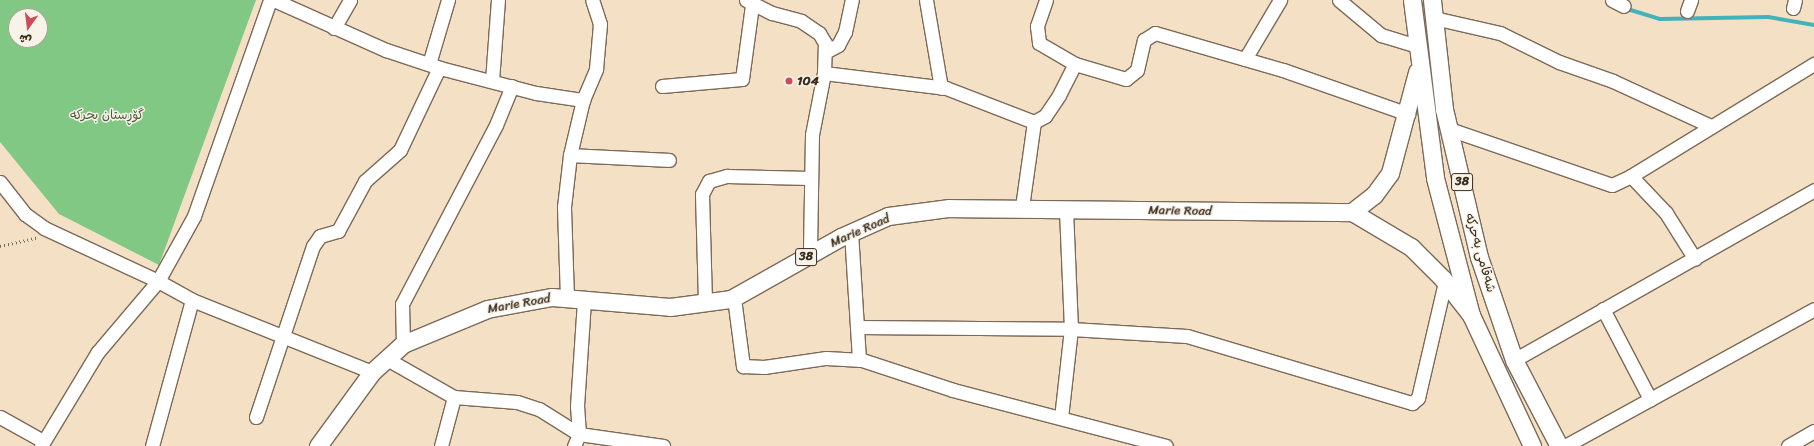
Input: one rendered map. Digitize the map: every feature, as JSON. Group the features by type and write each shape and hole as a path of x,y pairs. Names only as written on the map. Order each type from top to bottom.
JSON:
{"main road":[{"name":"شەقامی بەحرکە","path":"1412,0 1436,178 1471,315 1493,370 1532,446"},
{"name":"شەقامی بەحرکە","path":"1432,0 1449,129 1479,257 1514,360 1559,446"},
{"name":"38","path":"1419,53 1408,114 1390,173 1374,195 1352,212 1411,247 1445,282 1471,315"},
{"name":"Marie Road","path":"318,446 372,372 403,344 487,309 552,297 670,307 734,298 851,232 888,216 949,208 1022,207 1352,212"}],"street":[{"path":"0,417 42,443 97,353 158,281 194,216 270,0"},
{"path":"274,0 334,28 434,66 512,86 583,100"},
{"path":"334,28 350,0"},
{"path":"256,417 281,336 313,246 320,236 338,231 365,181 400,150 434,66 448,0"},
{"path":"492,81 498,0"},
{"path":"567,298 564,207 570,155 583,100 596,61 600,24 592,0"},
{"path":"825,52 838,45 845,32 852,0"},
{"path":"926,0 941,88"},
{"path":"1046,0 1037,26 1039,43 1075,64 1126,79 1137,70 1144,40 1155,33 1245,59 1408,114"},
{"path":"1245,59 1280,0"},
{"path":"1338,0 1380,36 1419,53"},
{"path":"1612,0 1624,6"},
{"path":"662,86 742,79 749,3 801,21 819,33 825,52 824,73 812,135 809,178 810,255"},
{"path":"1434,18 1500,33 1559,62 1613,81 1711,126"},
{"path":"824,73 941,88 1034,122 1045,116 1056,100 1075,64"},
{"path":"1449,129 1612,185 1631,176 1711,126 1812,70"},
{"path":"403,344 402,304 496,125 512,86"},
{"path":"1022,207 1034,122"},
{"path":"570,155 669,160"},
{"path":"704,302 702,194 709,181 727,176 809,178"},
{"path":"1631,176 1666,213 1695,259"},
{"path":"0,182 25,214 56,234 158,281 192,300 372,372"},
{"path":"1514,360 1602,309 1695,259 1814,190"},
{"path":"1060,418 1071,329 1066,208"},
{"path":"851,232 859,360"},
{"path":"857,327 1071,329 1187,336 1412,403 1418,398 1445,282"},
{"path":"734,298 743,366 764,367 826,358 859,360 953,390 1166,446"},
{"path":"152,446 192,300"},
{"path":"574,446 579,434 577,406 584,300"},
{"path":"1602,309 1650,399"},
{"path":"1564,446 1814,309"},
{"path":"387,359 454,397 517,402 539,410 579,434 662,446"},
{"path":"442,446 454,397"},
{"path":"1788,446 1814,431"}],"path":[{"path":"0,246 56,234"}],"green space":[{"name":"گۆڕستان بحركه‌","path":"0,0 256,0 159,265 59,214 0,142"}],"waterway":[{"path":"1624,8 1660,19 1768,17 1814,25"}],"place":[{"name":"104","path":"789,81"}]}
